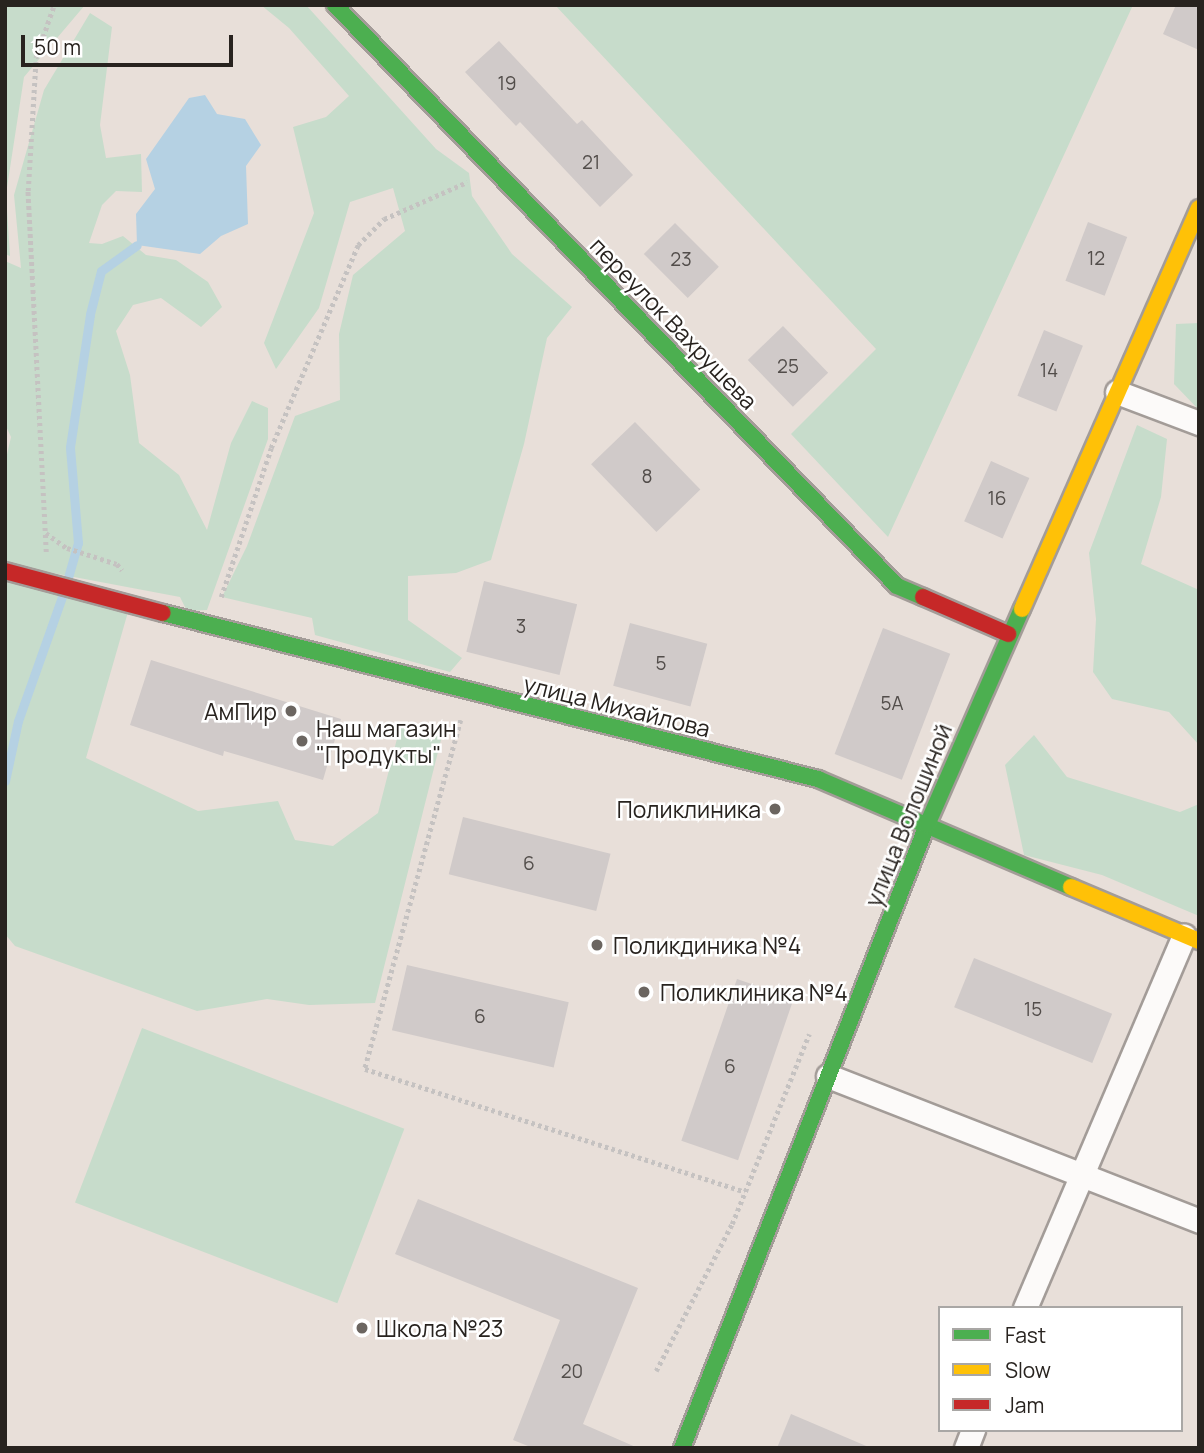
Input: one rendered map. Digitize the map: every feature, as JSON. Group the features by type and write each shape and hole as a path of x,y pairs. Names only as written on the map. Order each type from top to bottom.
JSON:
{"street":[{"name":"переулок Вахрушева","path":"335,5 897,586 1008,634"},
{"name":"улица Волошиной","path":"682,1448 927,825 1008,634 1199,208"},
{"path":"1116,391 1199,423"},
{"name":"улица Михайлова","path":"5,571 468,693 818,779 1191,938"},
{"path":"1026,1306 1082,1175 1191,938"},
{"path":"828,1076 1199,1221"}],"path":[{"path":"54,5 36,57 29,142 45,533 58,585"},
{"path":"215,625 226,575 271,448 358,244 384,219 495,171"},
{"path":"45,533 67,548 83,552"},
{"path":"468,693 365,1069 746,1192"},
{"path":"656,1371 746,1192 811,1027"}],"green space":[{"path":"5,5 85,5 24,77 6,194 10,256 5,254"},
{"path":"261,5 306,5 436,149 469,173 472,196 512,254 572,307 547,338 524,444 491,560 456,573 408,576 408,620 462,658 450,672 315,635 312,618 222,597 247,546 295,416 340,400 339,334 353,275 405,231 393,188 350,202 319,308 276,369 264,343 314,213 293,127 326,117 349,96 289,28"},
{"path":"555,5 1133,5 888,537 791,434 876,349"},
{"path":"90,13 112,27 100,125 106,158 141,154 142,192 116,191 102,205 89,243 102,244 123,236 146,255 176,260 208,282 222,307 201,327 161,298 133,305 116,331 130,375 139,443 179,475 207,530 231,443 252,401 268,408 268,439 207,610 187,611 180,597 5,564 5,463 11,437 5,424 5,261 21,268 14,195 44,90"},
{"path":"1199,323 1199,410 1174,384 1176,324"},
{"path":"1137,425 1167,439 1161,497 1141,564 1199,590 1199,745 1169,712 1112,699 1093,672 1096,619 1089,553"},
{"path":"5,580 128,612 86,758 198,811 278,801 295,840 333,846 378,813 401,723 443,732 375,1003 309,1005 267,999 197,1011 15,946 5,934"},
{"path":"1034,735 1067,777 1180,812 1199,804 1199,916 1102,875 1024,855 1005,765"},
{"path":"142,1028 404,1129 337,1303 75,1203"}],"water":[{"path":"205,95 217,114 245,119 261,145 246,166 248,224 221,236 200,254 137,245 136,214 155,189 146,159 189,98"}],"building":[{"path":"1176,5 1199,5 1199,50 1163,34"},
{"path":"499,41 577,124 582,120 633,175 600,207 520,122 516,126 465,72"},
{"path":"1088,222 1127,237 1105,296 1065,281"},
{"path":"675,223 719,267 688,298 644,254"},
{"path":"783,326 828,373 793,407 748,360"},
{"path":"1044,330 1083,346 1056,412 1017,396"},
{"path":"635,422 700,490 656,532 591,464"},
{"path":"991,461 1029,478 1003,538 964,521"},
{"path":"484,581 577,604 559,675 466,652"},
{"path":"630,623 707,644 690,706 613,686"},
{"path":"883,628 950,654 902,780 835,754"},
{"path":"151,660 341,719 323,780 224,751 223,756 130,725"},
{"path":"463,817 610,854 596,911 449,874"},
{"path":"974,958 1112,1014 1092,1063 954,1007"},
{"path":"407,965 569,1002 554,1068 392,1030"},
{"path":"737,979 794,999 738,1160 681,1141"},
{"path":"418,1199 638,1288 583,1424 638,1448 533,1448 513,1440 560,1320 395,1254"},
{"path":"791,1414 871,1448 777,1448"}],"waterway":[{"path":"67,581 78,543 70,447 90,314 101,271 137,245"},
{"path":"5,781 18,721 63,594"}],"traffic: fast":[{"path":"335,5 897,586 923,597"},
{"path":"682,1448 927,825 1022,609"},
{"path":"163,613 818,779 1071,887"}],"traffic: slow":[{"path":"1022,609 1199,208"},
{"path":"1071,887 1199,941"}],"traffic: jam":[{"path":"5,571 163,613"},
{"path":"923,597 1008,634"}],"place":[{"name":"АмПир","path":"291,711"},
{"name":"Наш магазин \"Продукты\"","path":"302,741"},
{"name":"Поликлиника","path":"775,809"},
{"name":"Поликдиника №4","path":"597,945"},
{"name":"Поликлиника №4","path":"644,992"},
{"name":"Школа №23","path":"362,1328"}]}
